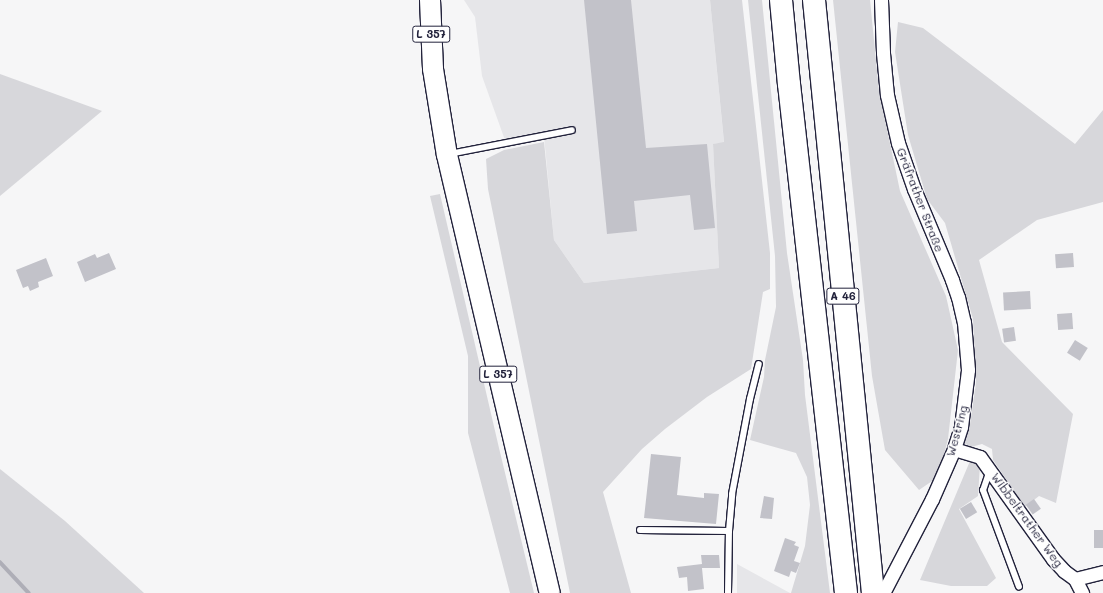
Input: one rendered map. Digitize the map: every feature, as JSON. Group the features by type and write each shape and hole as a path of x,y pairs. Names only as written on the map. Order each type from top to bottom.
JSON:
{"highway":[{"path":"770,0 789,84"},
{"name":"A 46","path":"781,0 789,84 846,593"},
{"name":"A 46","path":"814,0 876,593"}],"main road":[{"name":"L 357","path":"430,0 433,69 447,155 550,593"}],"street":[{"name":"Gräfrather Straße","path":"881,0 883,53 887,94 901,150 932,235 952,280"},
{"name":"Westring","path":"876,593 930,504 954,449 962,420 968,370 964,322 952,280"},
{"name":"Wibbeltrather Weg","path":"954,449 980,457 1053,559 1075,579"},
{"path":"1082,593 1075,579 1103,572"}],"lane":[{"path":"447,155 572,130"},
{"path":"728,593 729,531 732,494 750,399 759,364"},
{"path":"990,470 983,490 1020,587"},
{"path":"640,530 729,531"}],"shaded area":[{"path":"464,0 710,0 724,143 713,144 719,268 584,283 554,240 544,136 506,143 482,76 475,17"},
{"path":"710,0 742,0 770,253 770,289 763,292 751,369 707,397 665,429 642,449 603,492 631,593 570,593 488,189 486,159 504,150 544,142 554,240 584,283 719,268 713,144 724,142"},
{"path":"748,0 762,0 787,253 803,360 805,395 830,593 791,593 805,546 810,505 807,477 796,453 750,440 764,377 765,360 776,307 775,256"},
{"path":"833,0 870,0 879,91 900,191 946,296 958,350 948,439 938,477 919,490 885,450 872,376"},
{"path":"898,22 923,28 1075,144 1103,110 1103,202 1037,220 979,260 1002,342 1073,414 1056,503 1039,496 1025,507 993,460 992,449 982,444 971,447 964,443 970,424 976,383 973,319 945,223 927,199 908,135 895,52"},
{"path":"0,74 102,111 0,196"},
{"path":"440,194 534,593 510,593 468,433 468,356 430,196"},
{"path":"970,461 980,465 978,496 959,509 996,578 987,586 951,586 920,580"},
{"path":"0,469 65,521 144,593 0,593"},
{"path":"737,564 790,593 737,593"}],"building":[{"path":"584,0 631,0 646,148 707,144 715,228 694,230 690,195 634,201 637,231 607,234"},
{"path":"109,253 116,269 85,282 77,262 95,254 97,258"},
{"path":"1073,253 1074,267 1056,268 1055,254"},
{"path":"46,258 53,276 38,282 39,287 30,291 28,286 23,288 16,270"},
{"path":"1030,291 1031,309 1004,310 1003,292"},
{"path":"1072,313 1073,329 1058,330 1057,314"},
{"path":"1014,327 1016,341 1004,343 1002,329"},
{"path":"1075,340 1088,348 1080,361 1067,353"},
{"path":"651,454 681,457 677,495 704,498 704,493 719,494 716,524 644,518"},
{"path":"764,496 774,498 772,519 760,518"},
{"path":"1034,499 1041,509 1033,515 1026,505"},
{"path":"971,502 977,512 966,519 960,509"},
{"path":"1094,530 1103,530 1103,548 1094,548"},
{"path":"785,538 796,542 794,545 799,547 794,561 800,563 796,573 791,571 789,577 774,571"},
{"path":"701,555 719,555 720,568 702,568 704,589 688,591 687,577 679,578 677,567 702,564"}],"waterway":[{"path":"0,562 29,593"}]}
